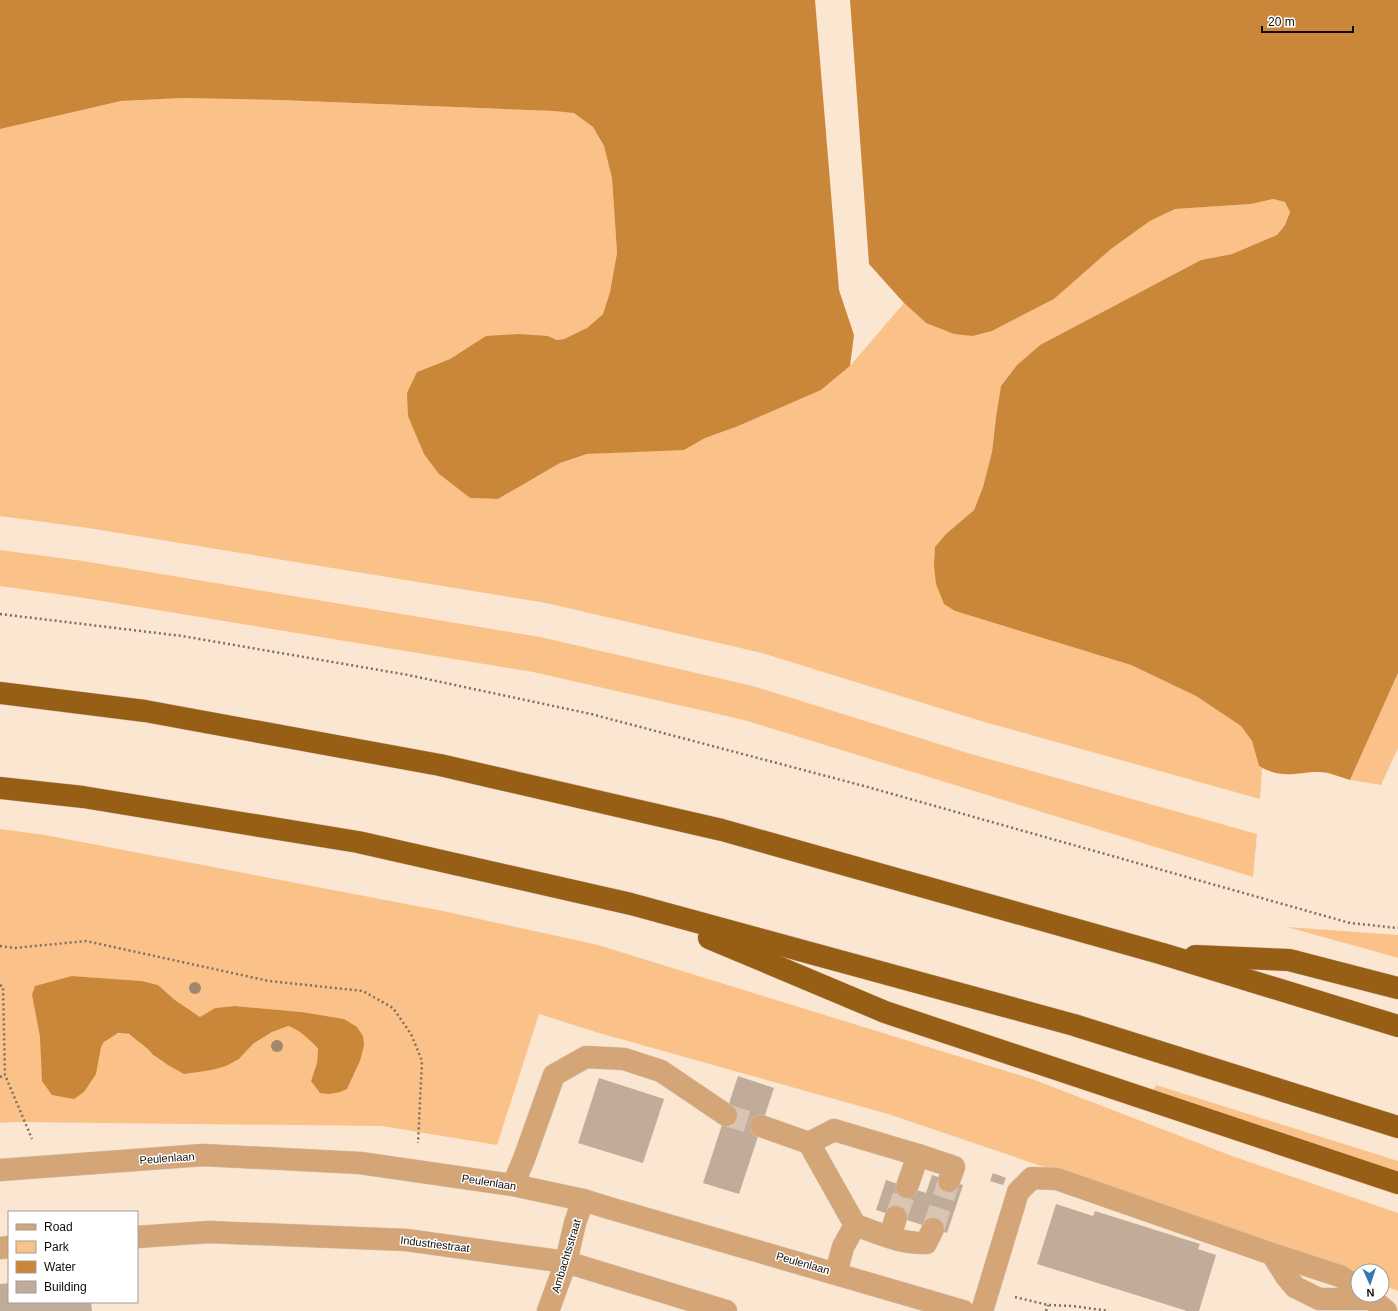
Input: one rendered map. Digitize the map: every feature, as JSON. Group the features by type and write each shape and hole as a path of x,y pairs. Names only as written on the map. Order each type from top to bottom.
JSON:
{"highway":[{"path":"0,693 145,711 440,765 722,830 1163,954 1398,1026"},
{"path":"0,788 82,798 358,842 631,904 1074,1025 1398,1127"},
{"path":"631,904 886,1012 1398,1183"},
{"path":"1163,954 1289,960 1398,988"}],"street":[{"path":"513,1185 524,1159 554,1075 586,1057 624,1059 661,1071 726,1115"},
{"path":"761,1126 809,1143 855,1225 890,1237 914,1243 926,1243 933,1229"},
{"path":"809,1143 834,1130 954,1167 948,1181"},
{"name":"Peulenlaan","path":"0,1170 203,1155 360,1163 513,1185 583,1200 963,1311"},
{"path":"906,1187 918,1155"},
{"path":"982,1311 1018,1192 1032,1178 1057,1179 1272,1254 1340,1276 1350,1283"},
{"name":"Ambachtsstraat","path":"548,1311 566,1262 575,1223 583,1200"},
{"path":"890,1237 896,1217"},
{"path":"836,1273 843,1246 855,1225"},
{"name":"Industriestraat","path":"138,1237 209,1232 406,1240 566,1262 726,1311"},
{"path":"1272,1254 1295,1287 1319,1299 1350,1298"}],"path":[{"path":"0,614 182,636 408,675 591,714 864,786 1350,923 1398,928"},
{"path":"0,946 15,948 86,941 269,981 363,991 393,1008 411,1034 422,1061 418,1143"},
{"path":"0,985 3,987 5,1075 32,1139"},
{"path":"0,1077 5,1075"},
{"path":"1046,1311 1048,1305"}],"green space":[{"path":"183,98 279,100 574,112 593,127 604,146 612,178 617,253 610,292 603,314 587,328 564,339 557,340 548,336 486,337 450,359 417,372 439,474 470,498 498,499 560,463 587,454 684,449 705,438 736,427 821,390 850,366 904,303 926,323 974,336 992,331 1054,299 1111,249 1150,221 1175,209 1251,204 1273,199 1285,202 1290,211 1285,225 1277,235 1232,254 1201,260 1040,345 1017,365 1001,386 992,452 983,487 974,510 946,534 955,611 1131,665 1196,696 1241,726 1252,741 1259,766 1262,768 1260,799 981,721 762,653 546,603 88,528 0,516 0,129 121,101"},
{"path":"0,550 83,561 540,637 753,686 971,754 1257,834 1253,877 744,720 533,672 78,597 0,586"},
{"path":"1398,673 1398,748 1381,785 1350,780"},
{"path":"0,829 45,835 443,911 598,945 1032,1079 1232,1156 1398,1213 1398,1291 1390,1288 1390,1263 1350,1263 1350,1273 1289,1250 888,1114 599,1033 539,1014 497,1145 382,1126 0,1123","holes":["72,976 142,981 158,985 175,1000 200,1017 215,1008 235,1006 302,1012 344,1019 360,1061 347,1089 311,1081 317,1063 318,1050 304,1036 287,1026 272,1032 253,1044 239,1059 212,1070 199,1071 152,1054 141,1042 127,1034 113,1035 101,1047 40,1037 32,995"]},
{"path":"1287,927 1398,935 1398,958 1388,955"},
{"path":"1156,1085 1398,1161 1398,1177 1152,1093"}],"water":[{"path":"0,0 815,0 839,290 854,335 850,366 821,390 736,427 705,438 684,450 587,454 560,463 498,499 470,498 439,474 424,454 408,416 407,393 417,372 450,359 486,336 518,334 548,336 557,340 564,339 587,328 603,314 610,292 617,253 612,178 604,146 593,127 574,113 554,111 279,100 183,98 121,101 0,129"},
{"path":"850,0 1398,0 1398,673 1350,780 1323,772 1282,774 1267,770 1259,766 1252,741 1241,726 1196,696 1131,665 955,611 944,604 936,584 934,566 935,547 946,534 974,510 983,487 992,452 1001,386 1017,365 1040,345 1201,260 1232,254 1277,235 1285,225 1290,212 1285,202 1273,199 1251,204 1175,209 1150,221 1111,249 1054,299 992,331 973,336 954,334 926,323 904,303 869,264"},
{"path":"72,976 142,981 158,985 175,1000 200,1017 215,1008 235,1006 302,1012 344,1019 357,1027 363,1036 364,1045 360,1061 347,1089 329,1094 320,1093 311,1081 317,1063 318,1049 297,1030 288,1026 272,1032 253,1044 239,1059 226,1066 212,1070 184,1074 152,1054 129,1034 118,1033 104,1042 101,1047 96,1074 84,1092 74,1099 52,1095 42,1081 40,1037 32,995 35,986"}],"building":[{"path":"738,1076 774,1088 739,1194 703,1183"},
{"path":"599,1078 664,1099 643,1163 578,1143"},
{"path":"993,1173 1006,1178 1003,1185 990,1181"},
{"path":"932,1175 963,1185 947,1233 876,1210 886,1180 926,1193"},
{"path":"1056,1204 1093,1216 1095,1211 1200,1244 1198,1249 1216,1255 1199,1311 1187,1311 1037,1264"},
{"path":"8,1283 8,1303 91,1303 92,1311 0,1311 0,1284"}],"tunnel":[{"path":"726,1115 761,1126"},
{"path":"933,1229 949,1181"},
{"path":"896,1217 907,1187"}]}
